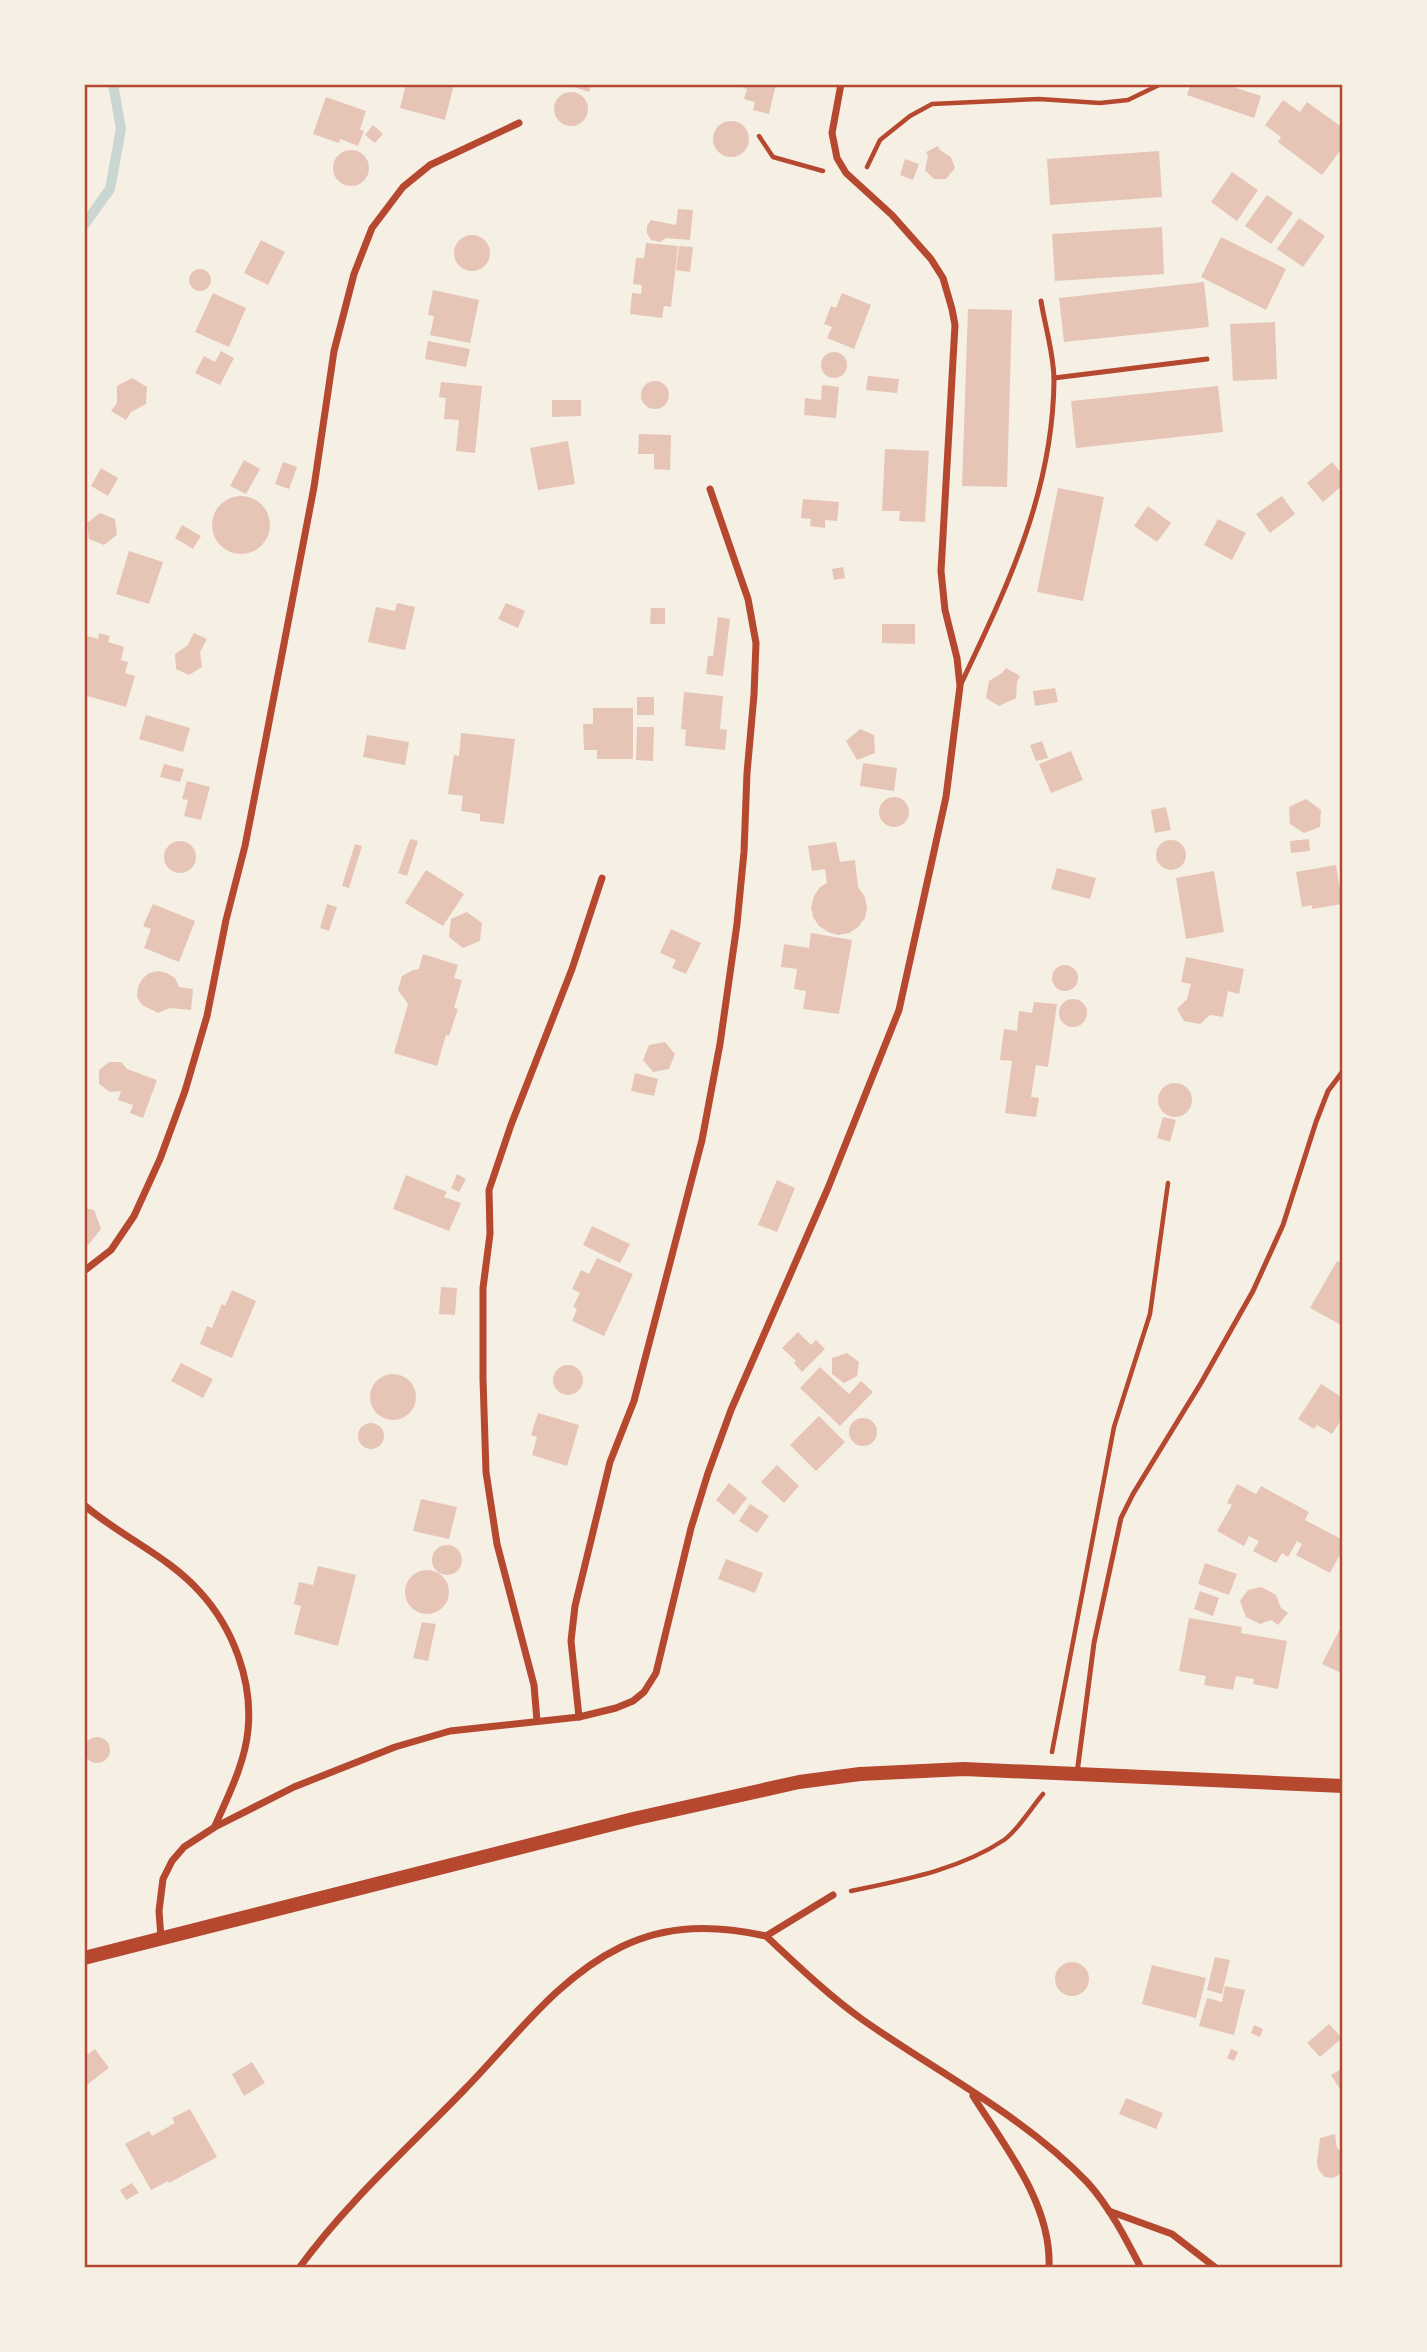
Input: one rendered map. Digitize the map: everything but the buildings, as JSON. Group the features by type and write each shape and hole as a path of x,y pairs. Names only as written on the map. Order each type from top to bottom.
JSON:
{"main road":[{"path":"84,1958 633,1819 799,1782 860,1774 964,1769 1343,1786"}],"street":[{"path":"161,1939 159,1901 163,1879 172,1861 184,1847 215,1827 294,1787 395,1747 450,1731 594,1715 633,1701 644,1692 656,1673 691,1528 731,1410 828,1188 899,1010 946,797 961,686 945,610 941,570 955,324 943,278 931,259 892,215 846,173 834,146 833,119 841,84"},
{"path":"84,1271 111,1250 134,1216 160,1159 185,1091 207,1016 226,920 245,846 314,487 334,351 354,274 372,228 403,187 430,165 519,123"},
{"path":"579,1717 571,1640 575,1606 610,1462 634,1401 702,1140 720,1044 737,924 744,852 756,643 748,598 710,489"},
{"path":"537,1721 534,1685 497,1544 486,1472 482,1379 483,1301 490,1234 489,1190 511,1125 572,969 602,878"},
{"path":"84,1505 200,1591 220,1619 238,1654 246,1681 248,1731 242,1759 215,1827"},
{"path":"766,1936 833,1895"},
{"path":"299,2268 325,2233 376,2177 464,2091 551,1997 581,1970 623,1945 649,1935 678,1929 712,1927 766,1936 825,1991 862,2019 970,2091 1061,2157 1089,2184 1141,2268"},
{"path":"970,2091 1031,2192 1046,2229 1050,2253 1049,2268"},
{"path":"1108,2211 1171,2234 1216,2268"}],"lane":[{"path":"961,686 1010,582 1036,504 1046,464 1054,378 1041,301"},
{"path":"1054,378 1207,359"},
{"path":"1077,1774 1094,1643 1121,1518 1254,1291 1283,1225 1328,1091 1343,1072"}],"path":[{"path":"760,136 774,157 859,184 880,141 910,116 932,104 1039,99 1100,103 1128,100 1161,84"},
{"path":"833,1895 921,1877 965,1860 1006,1839 1044,1793 1114,1427 1150,1314 1168,1183"}],"waterway":[{"path":"84,225 110,189 121,129 113,84"}]}
